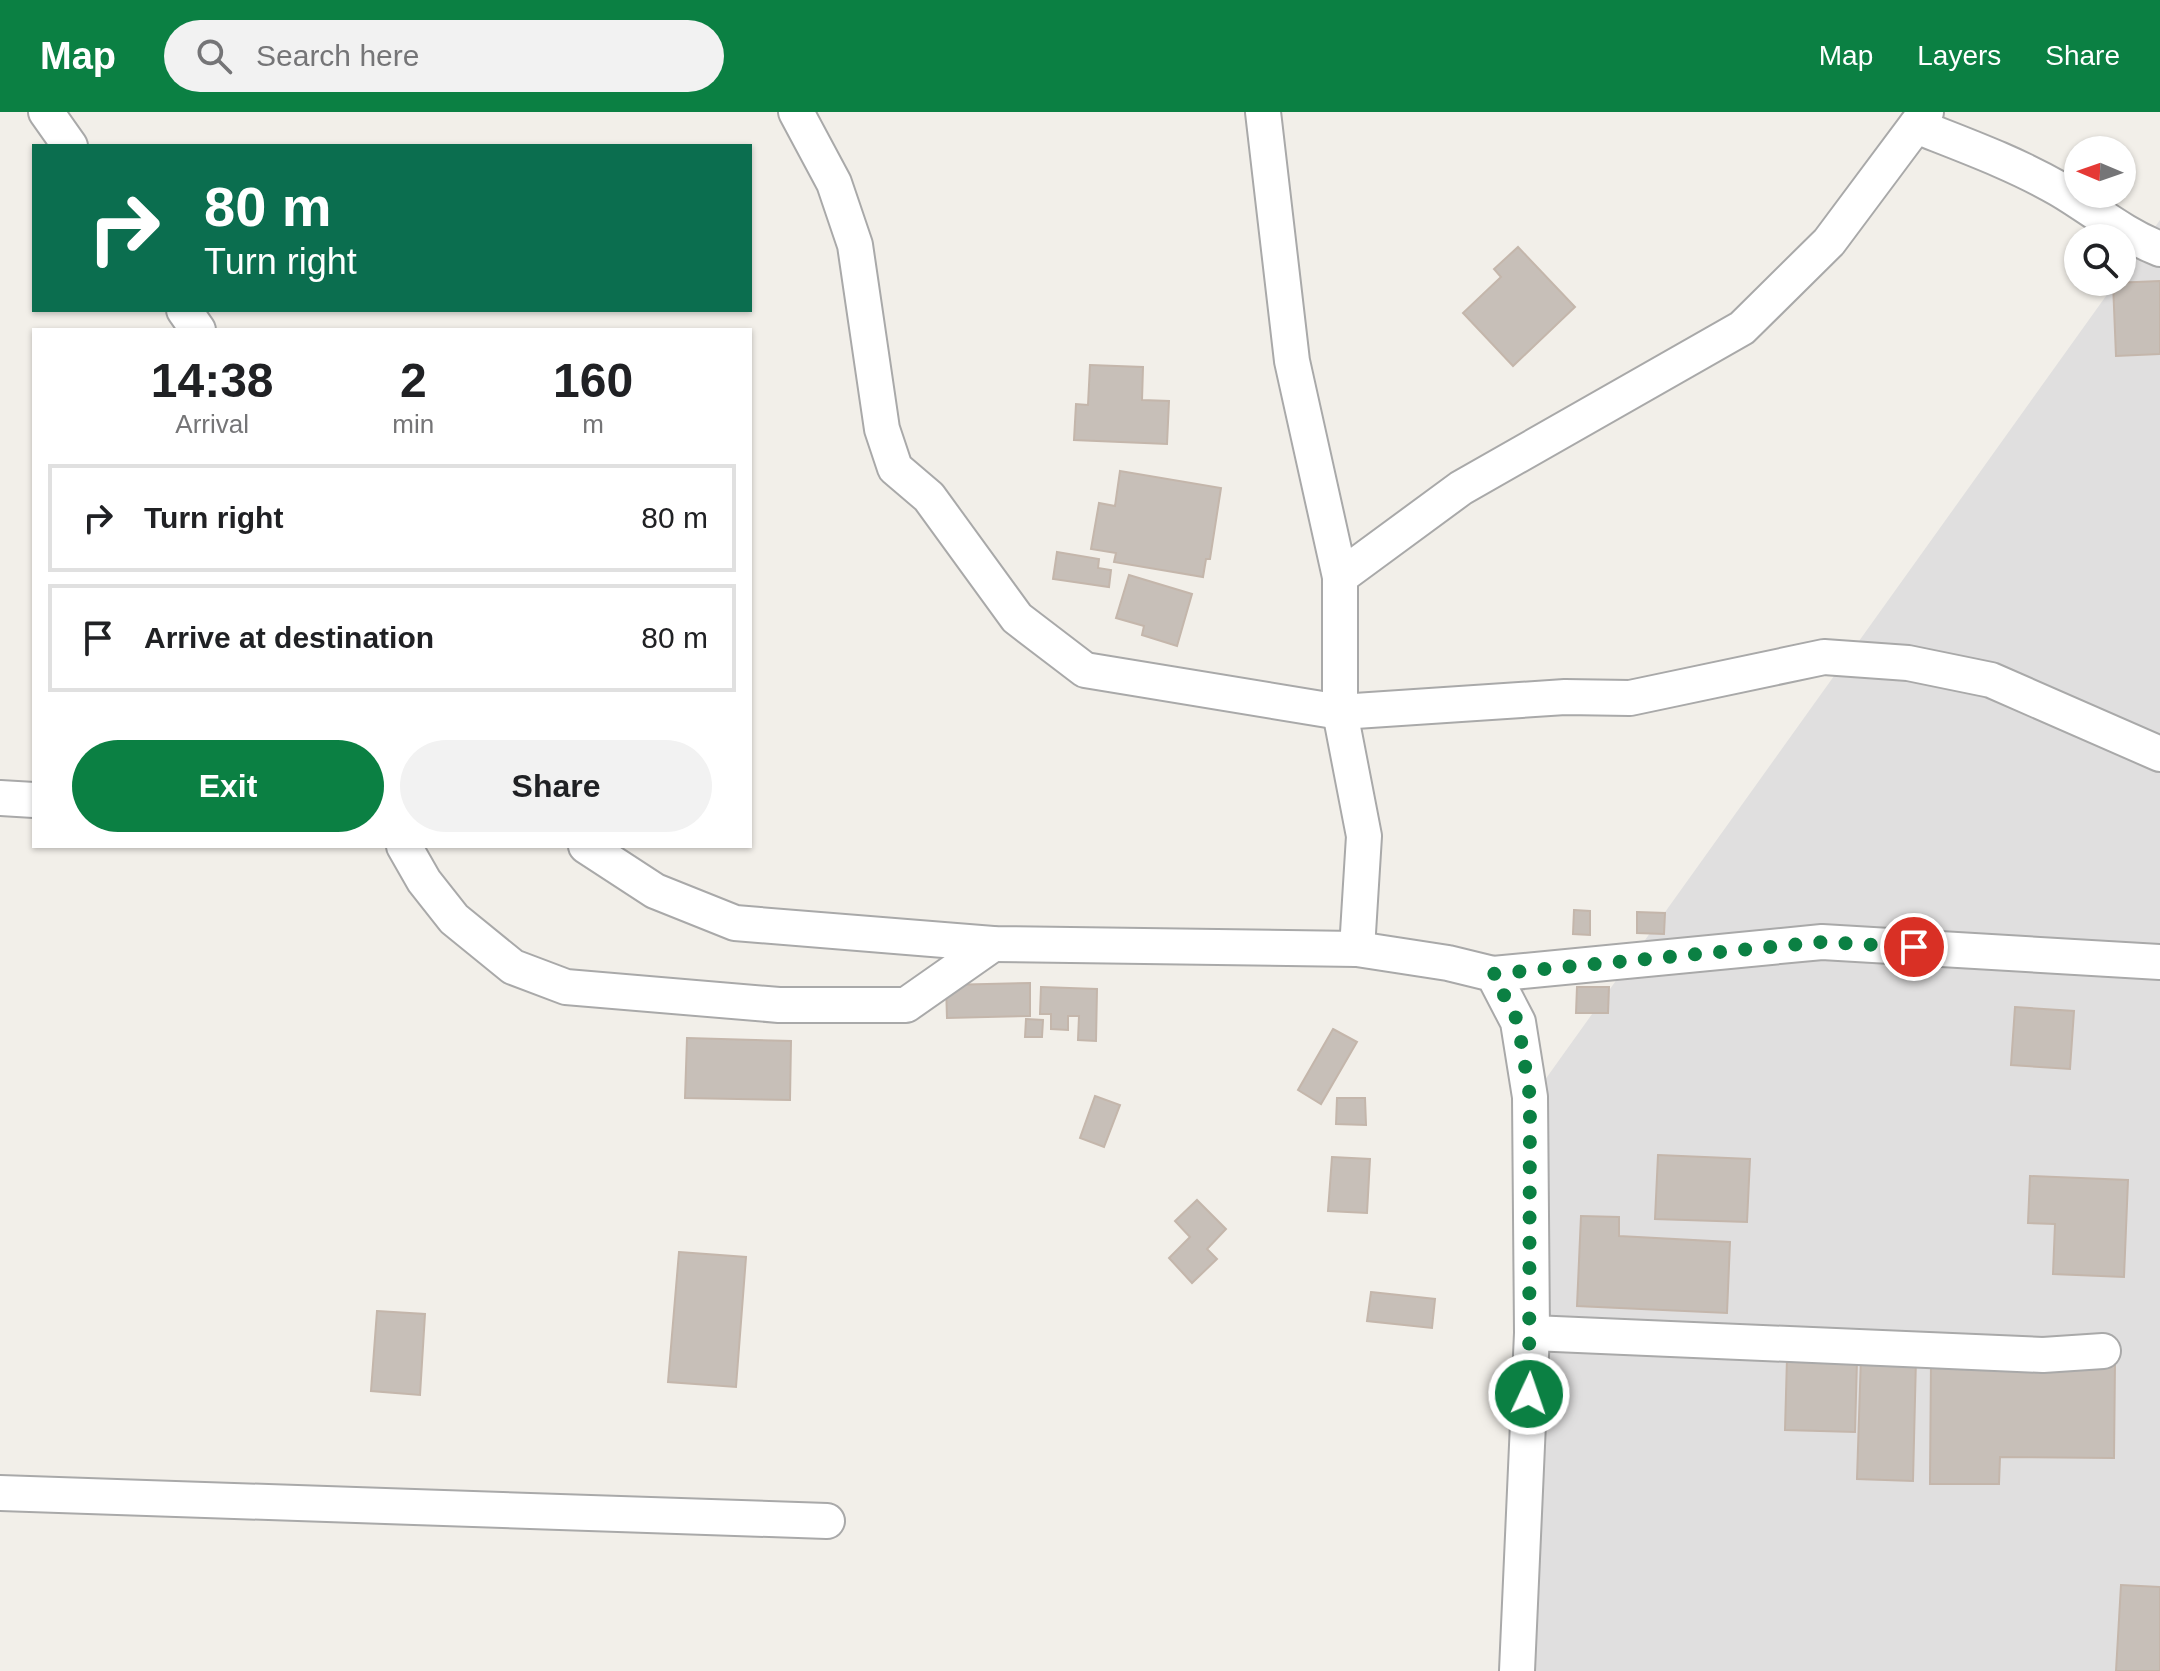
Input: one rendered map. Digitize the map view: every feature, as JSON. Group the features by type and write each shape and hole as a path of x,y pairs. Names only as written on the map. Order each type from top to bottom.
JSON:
{"street":[{"path":"46,112 69,144"},
{"path":"796,112 834,183 855,245 882,429 895,468 929,497 1017,618 1085,670 1340,712 1565,697 1630,698 1824,657 1908,663 1991,680 2160,754"},
{"path":"1263,112 1292,361 1340,577 1340,712 1364,836 1357,949"},
{"path":"1340,577 1461,488 1742,328 1829,242 1921,119 2058,188 2131,237 2160,249"},
{"path":"0,798 32,800"},
{"path":"405,848 424,881 454,919 513,967 566,987 779,1005 906,1005 993,944"},
{"path":"589,848 655,891 735,923 993,944 1357,949 1448,963 1493,974 1822,942 2160,962"},
{"path":"1493,974 1518,1022 1530,1097 1532,1333 1517,1671"},
{"path":"1532,1333 2043,1355 2103,1351"},
{"path":"0,1493 827,1521"}],"shaded area":[{"path":"2160,220 2160,1671 1526,1671 1537,1091 2106,296 2136,296 2136,253"}],"building":[{"path":"1518,247 1575,307 1513,366 1463,313 1501,277 1494,269"},
{"path":"2160,281 2160,354 2116,356 2114,296 2136,296 2136,282"},
{"path":"1090,365 1143,367 1142,400 1169,401 1167,444 1074,440 1076,404 1088,405"},
{"path":"1120,471 1221,488 1210,559 1206,559 1203,577 1114,562 1116,553 1091,549 1099,503 1115,506"},
{"path":"1057,552 1099,559 1098,568 1111,570 1109,587 1053,579"},
{"path":"1129,575 1192,594 1177,646 1142,635 1144,626 1116,618"},
{"path":"1574,910 1590,911 1590,935 1573,934"},
{"path":"1637,912 1665,913 1664,934 1637,933"},
{"path":"1030,983 1030,1016 947,1018 946,985"},
{"path":"1041,987 1097,989 1096,1041 1078,1040 1079,1016 1068,1016 1068,1030 1051,1029 1051,1014 1040,1014"},
{"path":"1577,987 1609,987 1608,1013 1576,1013"},
{"path":"2015,1007 2074,1011 2070,1069 2011,1065"},
{"path":"1026,1019 1043,1020 1042,1037 1025,1037"},
{"path":"1333,1029 1357,1042 1321,1104 1298,1090"},
{"path":"687,1038 791,1041 790,1100 685,1098"},
{"path":"1095,1096 1120,1105 1104,1147 1080,1138"},
{"path":"1337,1098 1365,1098 1366,1125 1336,1124"},
{"path":"1658,1155 1750,1159 1747,1222 1655,1219"},
{"path":"1332,1157 1370,1159 1367,1213 1328,1211"},
{"path":"2030,1176 2128,1180 2124,1277 2053,1274 2055,1224 2028,1223"},
{"path":"1197,1200 1226,1229 1207,1249 1217,1259 1192,1283 1169,1258 1190,1237 1175,1221"},
{"path":"1581,1216 1619,1217 1619,1236 1730,1242 1727,1313 1577,1306"},
{"path":"679,1252 746,1257 736,1387 668,1382"},
{"path":"1371,1292 1435,1299 1432,1328 1367,1321"},
{"path":"377,1311 425,1314 420,1395 371,1391"},
{"path":"1861,1356 1916,1358 1913,1481 1857,1479"},
{"path":"1787,1358 1857,1360 1855,1432 1785,1430"},
{"path":"1931,1361 2115,1362 2114,1458 2000,1457 1999,1484 1930,1484"},
{"path":"2121,1585 2160,1587 2160,1671 2116,1671"}],"route":[{"path":"1529,1394 1532,1333 1530,1097 1518,1022 1493,974 1822,942 1914,947"}]}
